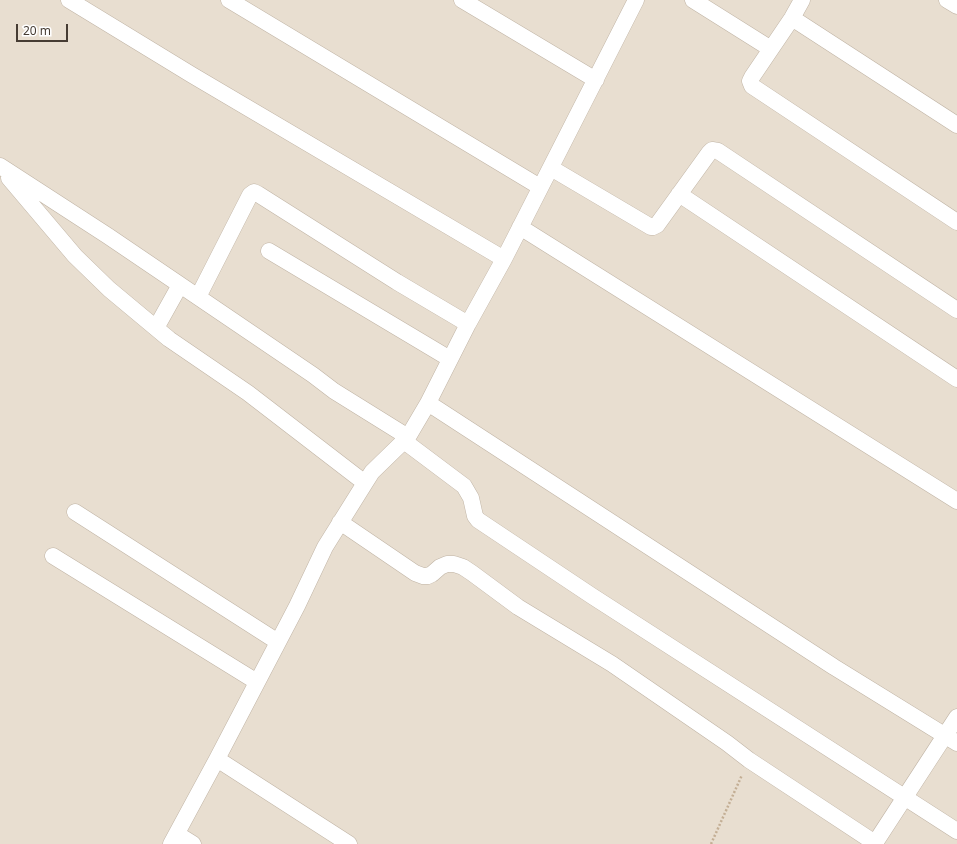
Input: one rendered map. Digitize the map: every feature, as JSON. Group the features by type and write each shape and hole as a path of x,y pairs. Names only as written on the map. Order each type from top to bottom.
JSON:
{"street":[{"path":"69,0 199,79 504,259"},
{"path":"229,0 540,187"},
{"path":"462,0 596,80"},
{"path":"193,844 174,839 297,606 325,547 372,472 406,439 428,403 551,168 636,0"},
{"path":"693,0 771,49"},
{"path":"802,0 792,18 752,76 750,81 752,86 957,222"},
{"path":"948,0 957,6"},
{"path":"792,18 957,125"},
{"path":"551,168 653,227 657,225 709,153 712,150 718,151 957,310"},
{"path":"0,167 108,236 406,439 464,486 471,498 475,516 478,520 592,596 957,832"},
{"path":"0,167 75,256 109,289 169,339 248,393 365,483"},
{"path":"198,297 250,195 254,192 397,282 468,324"},
{"path":"679,194 957,379"},
{"path":"520,227 957,501"},
{"path":"269,251 450,359"},
{"path":"156,328 180,285"},
{"path":"428,403 834,667 951,739"},
{"path":"75,512 278,642"},
{"path":"340,522 415,574 428,576 440,567 447,564 454,564 463,567 518,607 612,664 727,743 749,760 875,844 904,797 951,739 957,717"},
{"path":"53,556 257,682"},
{"path":"217,759 349,844"}],"path":[{"path":"712,844 749,760"}],"shaded area":[{"path":"0,0 957,0 957,844 0,844"}]}
